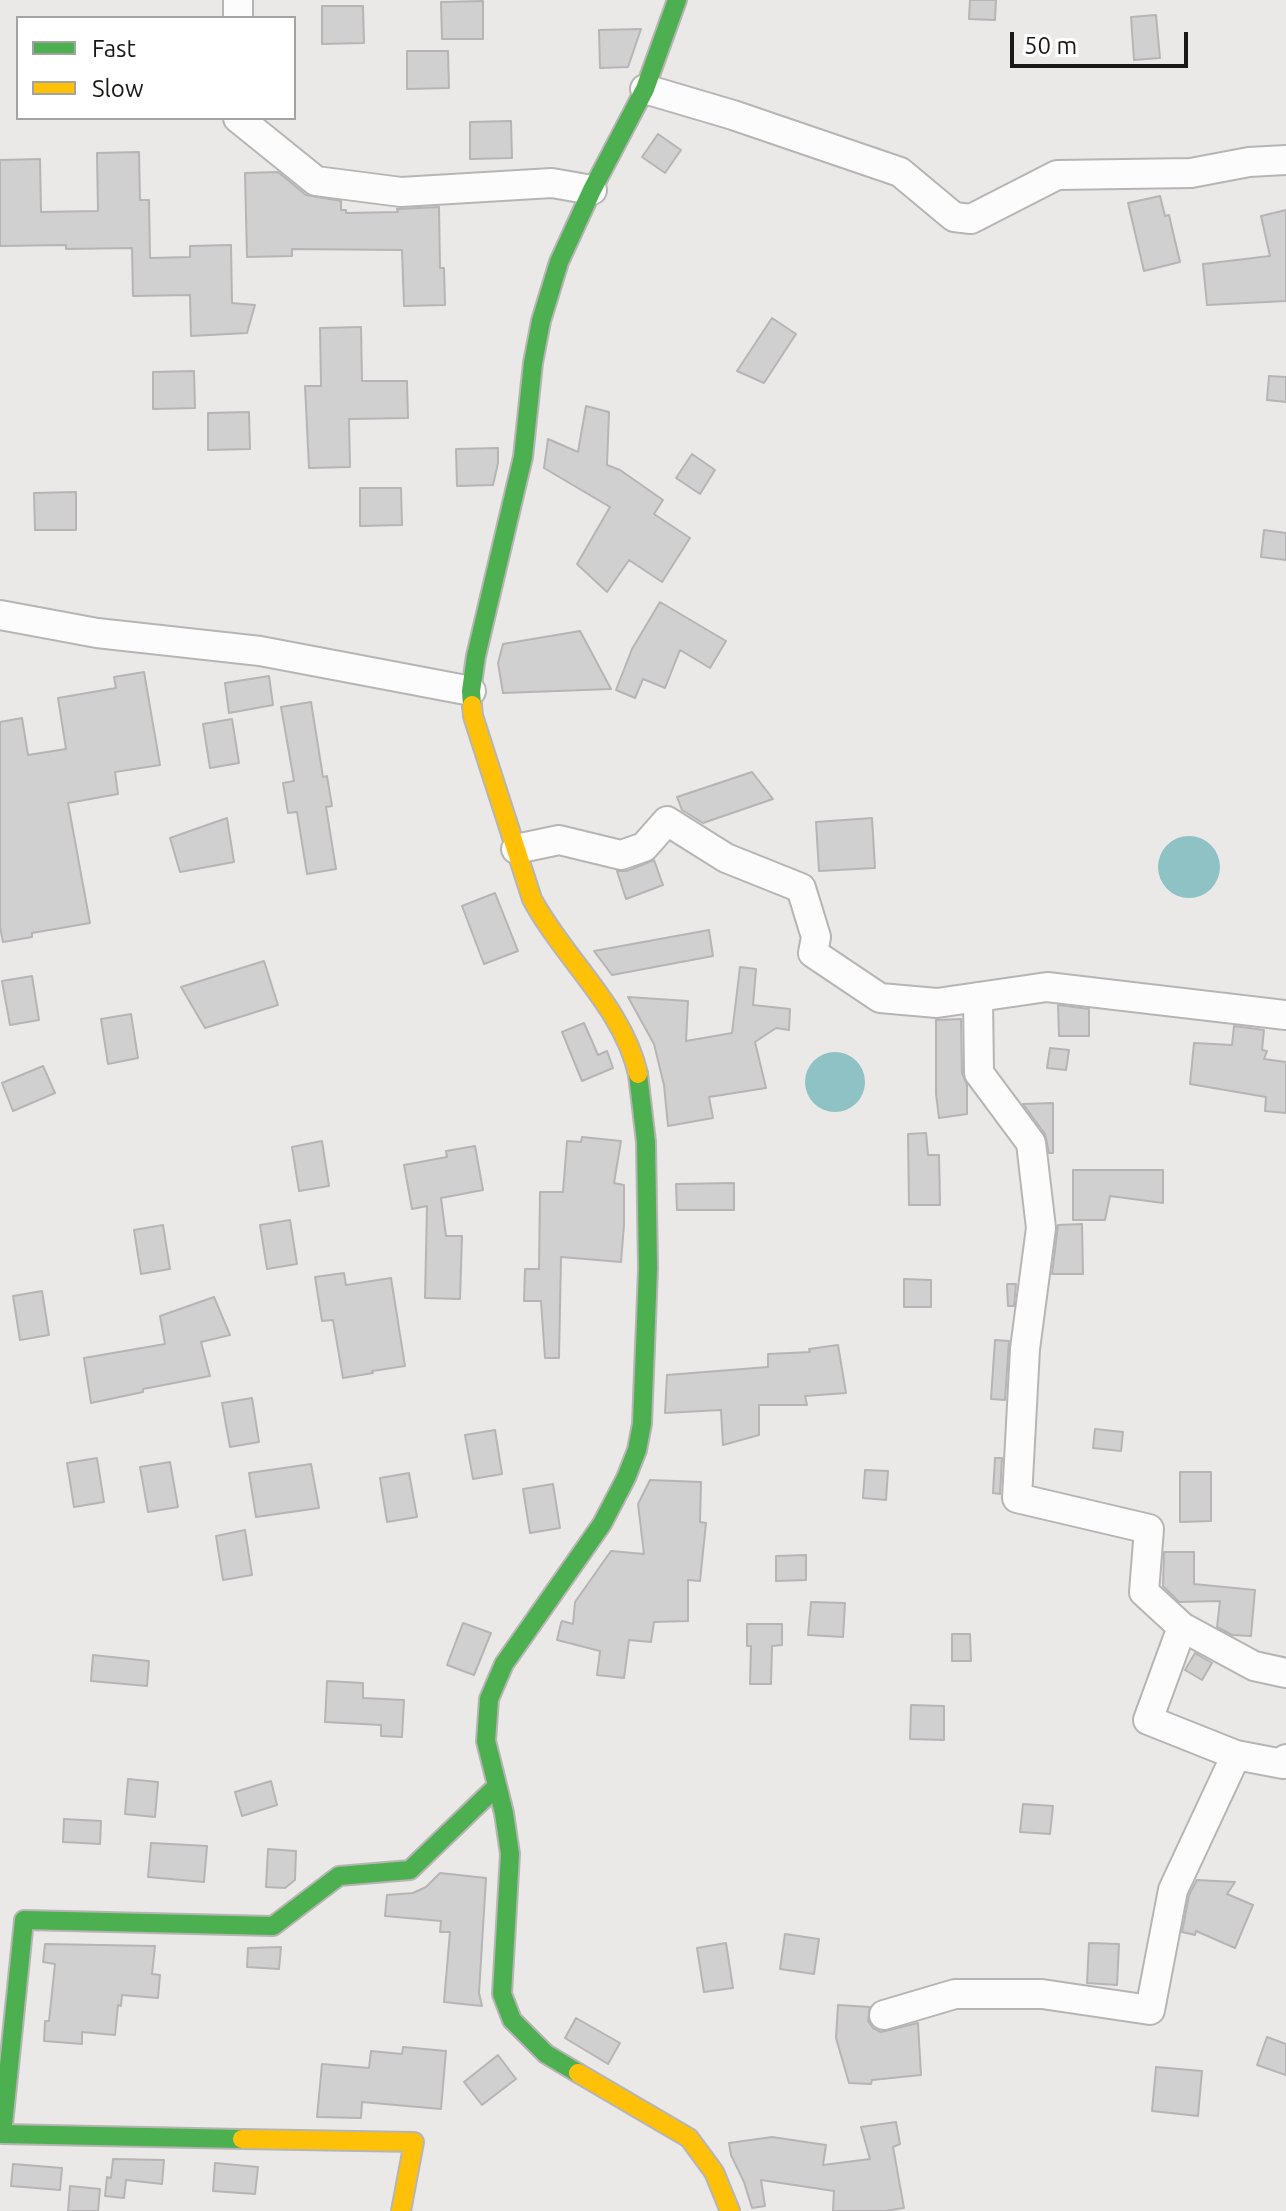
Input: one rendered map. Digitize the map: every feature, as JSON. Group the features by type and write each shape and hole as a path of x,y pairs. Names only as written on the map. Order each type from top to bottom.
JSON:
{"street":[{"path":"677,0 645,89 592,190 559,262 541,321 533,363 523,457 492,584 471,691 473,716 532,899 546,925 605,1004 632,1049 641,1090 646,1142 648,1269 642,1424 637,1450 602,1524 504,1664 489,1699 486,1741 504,1813 510,1854 502,1994 512,2020 546,2054 689,2138 707,2157 719,2179 730,2211"},
{"path":"645,89 733,115 900,172 954,217 971,219 1057,175 1191,173 1249,162 1286,160"},
{"path":"240,120 316,181 401,192 552,183 592,190"},
{"path":"0,615 97,633 260,651 471,691"},
{"path":"516,849 559,840 621,855 644,847 667,821 726,858 801,888 816,937 813,953 880,998 937,1003 1047,987 1286,1015"},
{"path":"978,997 979,1073 1031,1143 1041,1228 1025,1349 1017,1498 1149,1529 1144,1592 1182,1627 1254,1666 1286,1673"},
{"path":"1182,1627 1148,1720 1236,1755 1283,1764 1286,1759"},
{"path":"884,2015 955,1994 1042,1994 1150,2010 1173,1890 1236,1755"},
{"path":"401,2211 414,2142 2,2134 24,1920 273,1926 339,1876 410,1870 496,1787"}],"water":[{"path":"1183,836 1195,836 1211,845 1218,855 1218,879 1211,889 1195,898 1183,898 1163,884 1158,873 1158,861 1172,841"},
{"path":"835,1052 847,1054 856,1061 863,1070 863,1094 856,1103 847,1110 835,1112 823,1110 814,1103 807,1094 805,1082 807,1070 814,1061 823,1054"}],"building":[{"path":"970,0 996,0 995,20 969,19"},
{"path":"483,1 483,39 442,39 441,2"},
{"path":"322,6 363,6 364,43 322,44"},
{"path":"1156,15 1160,58 1134,60 1131,17"},
{"path":"641,29 628,67 600,68 599,30"},
{"path":"407,51 448,51 449,88 407,89"},
{"path":"511,121 512,158 470,159 470,122"},
{"path":"658,134 681,150 665,173 642,157"},
{"path":"139,152 140,200 149,200 150,258 190,257 190,246 231,245 232,303 255,305 247,333 191,336 190,295 133,296 132,248 0,246 0,160 40,159 41,212 98,211 97,153"},
{"path":"278,172 306,195 341,201 341,210 346,210 346,213 439,207 440,268 444,268 445,305 404,306 402,250 292,249 292,256 247,257 245,173"},
{"path":"1160,196 1165,216 1169,215 1180,262 1144,271 1128,203"},
{"path":"1286,210 1286,301 1207,305 1203,264 1270,256 1261,216"},
{"path":"772,318 796,334 764,383 737,371"},
{"path":"361,327 362,381 407,381 408,418 349,419 350,467 309,468 305,386 321,386 320,328"},
{"path":"194,371 195,408 153,409 153,372"},
{"path":"1269,376 1286,377 1286,402 1267,400"},
{"path":"586,406 609,412 607,465 620,470 663,500 654,514 690,538 662,582 629,560 607,592 577,564 610,507 544,468 548,439 578,452"},
{"path":"249,412 250,449 208,450 208,413"},
{"path":"498,448 493,485 457,486 456,449"},
{"path":"692,454 715,470 700,494 676,478"},
{"path":"360,488 401,488 402,525 360,526"},
{"path":"76,492 76,530 35,530 34,493"},
{"path":"1264,530 1286,533 1286,560 1261,557"},
{"path":"660,602 726,641 710,668 680,650 665,688 643,679 635,698 616,690 632,649"},
{"path":"580,631 611,689 503,693 498,663 503,644"},
{"path":"144,672 160,765 115,772 118,794 68,803 90,923 32,933 32,937 3,942 0,927 0,722 22,718 28,755 66,749 58,698 116,688 114,677"},
{"path":"269,676 273,705 229,713 225,683"},
{"path":"311,702 323,777 327,776 332,806 326,807 336,869 307,874 297,812 288,813 283,783 294,781 281,707"},
{"path":"232,719 239,763 210,768 203,724"},
{"path":"752,772 773,799 703,823 682,810 677,797"},
{"path":"227,818 234,862 180,872 170,838"},
{"path":"872,818 875,868 819,871 816,822"},
{"path":"654,860 663,885 626,899 617,871 627,871"},
{"path":"495,893 518,951 484,964 462,906"},
{"path":"709,930 713,956 612,975 594,951"},
{"path":"264,961 278,1005 205,1028 181,987"},
{"path":"740,967 756,969 753,1005 790,1009 789,1030 776,1028 755,1042 766,1088 709,1097 713,1118 668,1126 664,1085 654,1044 628,997 688,1001 686,1041 732,1033"},
{"path":"32,976 39,1020 10,1025 2,981"},
{"path":"1058,1005 1089,1009 1089,1036 1059,1036"},
{"path":"131,1014 138,1058 108,1064 101,1019"},
{"path":"961,1019 962,1073 967,1085 967,1114 939,1118 936,1020"},
{"path":"584,1023 598,1055 607,1051 613,1068 582,1081 562,1032"},
{"path":"1234,1026 1264,1030 1262,1050 1267,1051 1264,1059 1286,1062 1286,1113 1265,1111 1266,1097 1190,1084 1194,1043 1232,1045"},
{"path":"1050,1048 1069,1050 1066,1070 1047,1068"},
{"path":"43,1066 55,1093 13,1111 2,1083"},
{"path":"1053,1103 1053,1153 1049,1153 1045,1134 1023,1104"},
{"path":"926,1133 928,1155 939,1155 940,1205 909,1205 908,1134"},
{"path":"582,1137 621,1141 614,1183 624,1185 621,1262 561,1257 559,1358 545,1358 541,1301 524,1301 525,1269 539,1269 540,1192 563,1192 567,1141 581,1142"},
{"path":"322,1141 329,1186 299,1191 292,1147"},
{"path":"475,1146 483,1190 441,1198 446,1236 462,1236 460,1299 425,1298 427,1206 412,1209 404,1165 447,1157 446,1151"},
{"path":"1073,1170 1163,1170 1163,1203 1110,1196 1105,1220 1073,1220"},
{"path":"734,1183 734,1210 677,1210 676,1184"},
{"path":"290,1220 297,1264 267,1269 260,1225"},
{"path":"1082,1224 1083,1274 1052,1274 1058,1225"},
{"path":"163,1225 170,1269 141,1274 134,1230"},
{"path":"344,1273 346,1285 391,1278 405,1366 343,1378 333,1320 322,1321 315,1277"},
{"path":"904,1279 931,1280 931,1307 904,1307"},
{"path":"1007,1284 1016,1284 1014,1306 1008,1306"},
{"path":"42,1291 49,1335 20,1340 13,1296"},
{"path":"214,1297 230,1335 201,1342 210,1376 91,1403 84,1358 165,1344 160,1316"},
{"path":"995,1340 1009,1341 1005,1400 991,1399"},
{"path":"838,1345 846,1393 805,1396 807,1405 759,1405 759,1435 723,1445 721,1410 665,1413 667,1375 768,1367 768,1354 810,1352 809,1349"},
{"path":"252,1398 259,1442 230,1447 222,1403"},
{"path":"1095,1429 1123,1432 1121,1451 1093,1448"},
{"path":"495,1430 502,1474 473,1479 465,1435"},
{"path":"97,1458 104,1502 74,1507 67,1463"},
{"path":"995,1458 1002,1458 1000,1494 993,1493"},
{"path":"170,1462 178,1507 148,1512 140,1467"},
{"path":"311,1464 319,1508 256,1517 249,1473"},
{"path":"865,1470 888,1471 886,1500 863,1498"},
{"path":"1180,1472 1211,1472 1211,1521 1180,1522"},
{"path":"409,1473 417,1517 387,1522 380,1478"},
{"path":"650,1480 701,1482 700,1522 706,1523 700,1581 688,1580 688,1621 654,1622 651,1642 629,1640 624,1678 597,1675 600,1651 557,1640 561,1623 573,1624 575,1602 611,1551 644,1554 638,1504"},
{"path":"553,1484 560,1528 530,1533 523,1489"},
{"path":"245,1530 252,1575 223,1580 216,1536"},
{"path":"1164,1552 1194,1552 1194,1584 1255,1590 1251,1636 1232,1635 1217,1627 1220,1601 1179,1602 1163,1586"},
{"path":"806,1555 806,1580 776,1581 776,1556"},
{"path":"811,1602 845,1603 843,1637 808,1635"},
{"path":"463,1623 491,1633 474,1675 447,1665"},
{"path":"747,1624 782,1624 782,1645 772,1646 771,1684 750,1684 751,1646 747,1646"},
{"path":"952,1634 970,1634 971,1661 952,1661"},
{"path":"1195,1653 1212,1663 1202,1680 1185,1670"},
{"path":"93,1655 149,1661 147,1686 91,1681"},
{"path":"327,1681 363,1683 363,1698 404,1700 402,1737 381,1736 381,1725 325,1722"},
{"path":"911,1705 944,1706 944,1740 910,1739"},
{"path":"128,1779 158,1782 155,1817 125,1814"},
{"path":"271,1781 277,1805 242,1816 235,1792"},
{"path":"1023,1804 1053,1806 1050,1834 1020,1832"},
{"path":"64,1819 101,1821 100,1844 63,1842"},
{"path":"151,1843 207,1846 204,1882 148,1877"},
{"path":"268,1849 296,1851 295,1880 285,1888 266,1887"},
{"path":"440,1873 486,1878 479,1993 482,2006 444,2002 450,1932 440,1932 441,1921 385,1916 387,1895 413,1893 426,1887"},
{"path":"1197,1880 1235,1882 1227,1894 1253,1905 1235,1948 1196,1931 1195,1935 1182,1932 1189,1895"},
{"path":"785,1934 819,1939 814,1974 780,1969"},
{"path":"726,1943 733,1988 704,1992 697,1948"},
{"path":"1089,1943 1119,1944 1117,1985 1087,1983"},
{"path":"45,1944 155,1946 152,1974 160,1975 158,1998 122,1995 115,2035 82,2032 82,2044 44,2041 55,1964 43,1962"},
{"path":"281,1947 279,1969 247,1967 248,1948"},
{"path":"838,2005 870,2007 868,2021 881,2032 918,2023 921,2075 872,2080 871,2084 849,2083 836,2038"},
{"path":"576,2018 620,2043 608,2064 565,2038"},
{"path":"1267,2037 1286,2044 1286,2075 1257,2065"},
{"path":"403,2047 446,2051 441,2109 362,2102 361,2118 317,2117 322,2064 369,2068 371,2051 402,2054"},
{"path":"498,2055 516,2079 482,2105 464,2082"},
{"path":"1156,2067 1202,2071 1198,2116 1152,2111"},
{"path":"896,2122 900,2144 893,2147 904,2208 885,2211 833,2211 834,2191 761,2180 765,2206 752,2208 729,2143 772,2137 826,2145 823,2165 870,2159 861,2127"},
{"path":"113,2159 164,2160 162,2184 126,2180 124,2198 105,2196"},
{"path":"215,2163 258,2167 255,2194 213,2191"},
{"path":"13,2164 62,2168 60,2190 11,2186"},
{"path":"70,2186 100,2189 98,2211 68,2211"}],"traffic: fast":[{"path":"472,705 476,656 523,457 533,363 541,321 559,262 592,190 645,89 677,0"},
{"path":"578,2073 546,2054 512,2020 502,1994 510,1854 504,1813 486,1741 489,1699 504,1664 602,1524 637,1450 642,1424 648,1269 646,1142 638,1074"},
{"path":"242,2139 2,2134 24,1920 273,1926 339,1876 410,1870 496,1787"}],"traffic: slow":[{"path":"472,705 532,899 620,1027 638,1074"},
{"path":"578,2073 689,2138 714,2172 730,2211"},
{"path":"242,2139 414,2142 401,2211"}]}
